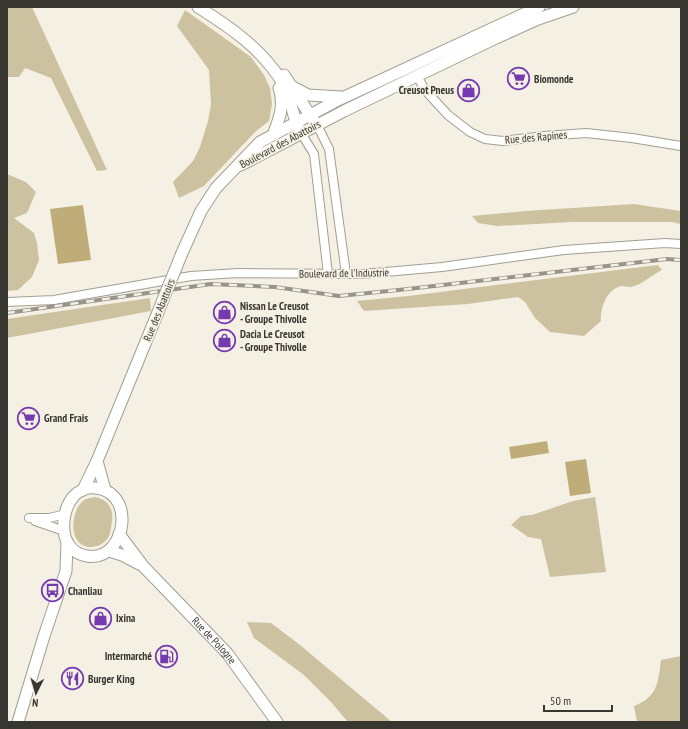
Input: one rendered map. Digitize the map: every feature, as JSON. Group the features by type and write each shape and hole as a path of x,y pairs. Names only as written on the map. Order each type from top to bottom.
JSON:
{"street":[{"path":"198,7 228,26 257,50 283,83 298,128 314,154 328,274"},
{"name":"Boulevard des Abattoirs","path":"314,120 344,97 539,7"},
{"name":"Boulevard des Abattoirs","path":"235,168 261,156 298,128 314,120 417,76 538,19 573,7"},
{"path":"264,58 275,64 293,87 314,120 329,149 346,274"},
{"path":"273,135 281,113 282,102 274,72"},
{"name":"Rue des Rapines","path":"417,76 425,90 448,115 470,132 485,139 504,141 586,133 632,138 681,146"},
{"path":"293,87 308,94 324,97 344,97"},
{"name":"Boulevard des Abattoirs","path":"235,168 260,142 273,135 298,128"},
{"name":"Rue des Abattoirs","path":"83,490 97,461 182,253 201,211 216,188 235,168"},
{"name":"Boulevard de l'Industrie","path":"7,302 54,300 191,276 238,273 363,274 442,267 564,250 665,243 681,244"},
{"path":"97,461 105,490"},
{"path":"95,488 105,490 116,498 120,504 122,512 117,541 109,551 99,556 84,556 76,552 68,542 64,531 69,503 73,497 83,490 95,488"},
{"path":"64,531 29,518 49,518 66,514"},
{"name":"Rue de Pologne","path":"119,534 143,566 227,653 276,722"},
{"path":"18,722 44,636 66,571 68,542"},
{"name":"Rue de Pologne","path":"109,551 122,554 143,566"},
{"path":"66,571 84,556"}],"shaded area":[{"path":"7,7 32,7 107,170 97,171 51,78 25,68 19,77 7,77"},
{"path":"185,10 251,57 264,75 270,88 272,104 269,121 256,131 204,186 179,198 173,182 193,161 200,147 208,121 211,104 209,70 177,26"},
{"path":"7,174 26,182 36,192 27,213 14,218 34,233 39,260 32,277 18,290 7,291"},
{"path":"634,204 681,211 681,224 672,222 572,222 497,226 478,223 472,216 526,211"},
{"path":"83,205 91,260 58,264 50,209"},
{"path":"658,265 662,270 638,285 631,287 622,286 612,290 603,305 601,321 584,336 550,332 535,318 525,302 518,297 468,304 364,311 357,301 408,296"},
{"path":"150,298 151,311 7,338 7,319"},
{"path":"547,441 549,453 511,459 509,447"},
{"path":"586,459 591,493 570,496 565,462"},
{"path":"95,497 103,500 109,505 112,512 112,521 110,534 106,540 99,545 90,547 81,544 78,541 73,527 74,516 81,503 87,499"},
{"path":"595,497 606,572 550,577 541,539 528,537 511,525 521,516 532,515 573,501"},
{"path":"247,622 271,623 300,645 392,722 348,722 331,702 304,675 254,638"},
{"path":"681,656 681,722 637,722 634,706 648,698 655,688 661,660"}],"railway":[{"path":"7,313 211,284 275,287 339,296 667,259 681,260"}],"place":[{"name":"Biomonde","path":"518,79"},
{"name":"Creusot Pneus","path":"469,90"},
{"name":"Nissan Le Creusot - Groupe Thivolle","path":"224,312"},
{"name":"Dacia Le Creusot - Groupe Thivolle","path":"225,340"},
{"name":"Grand Frais","path":"29,418"},
{"name":"Chanliau","path":"53,591"},
{"name":"Ixina","path":"100,618"},
{"name":"Intermarché","path":"167,656"},
{"name":"Burger King","path":"72,679"}]}
